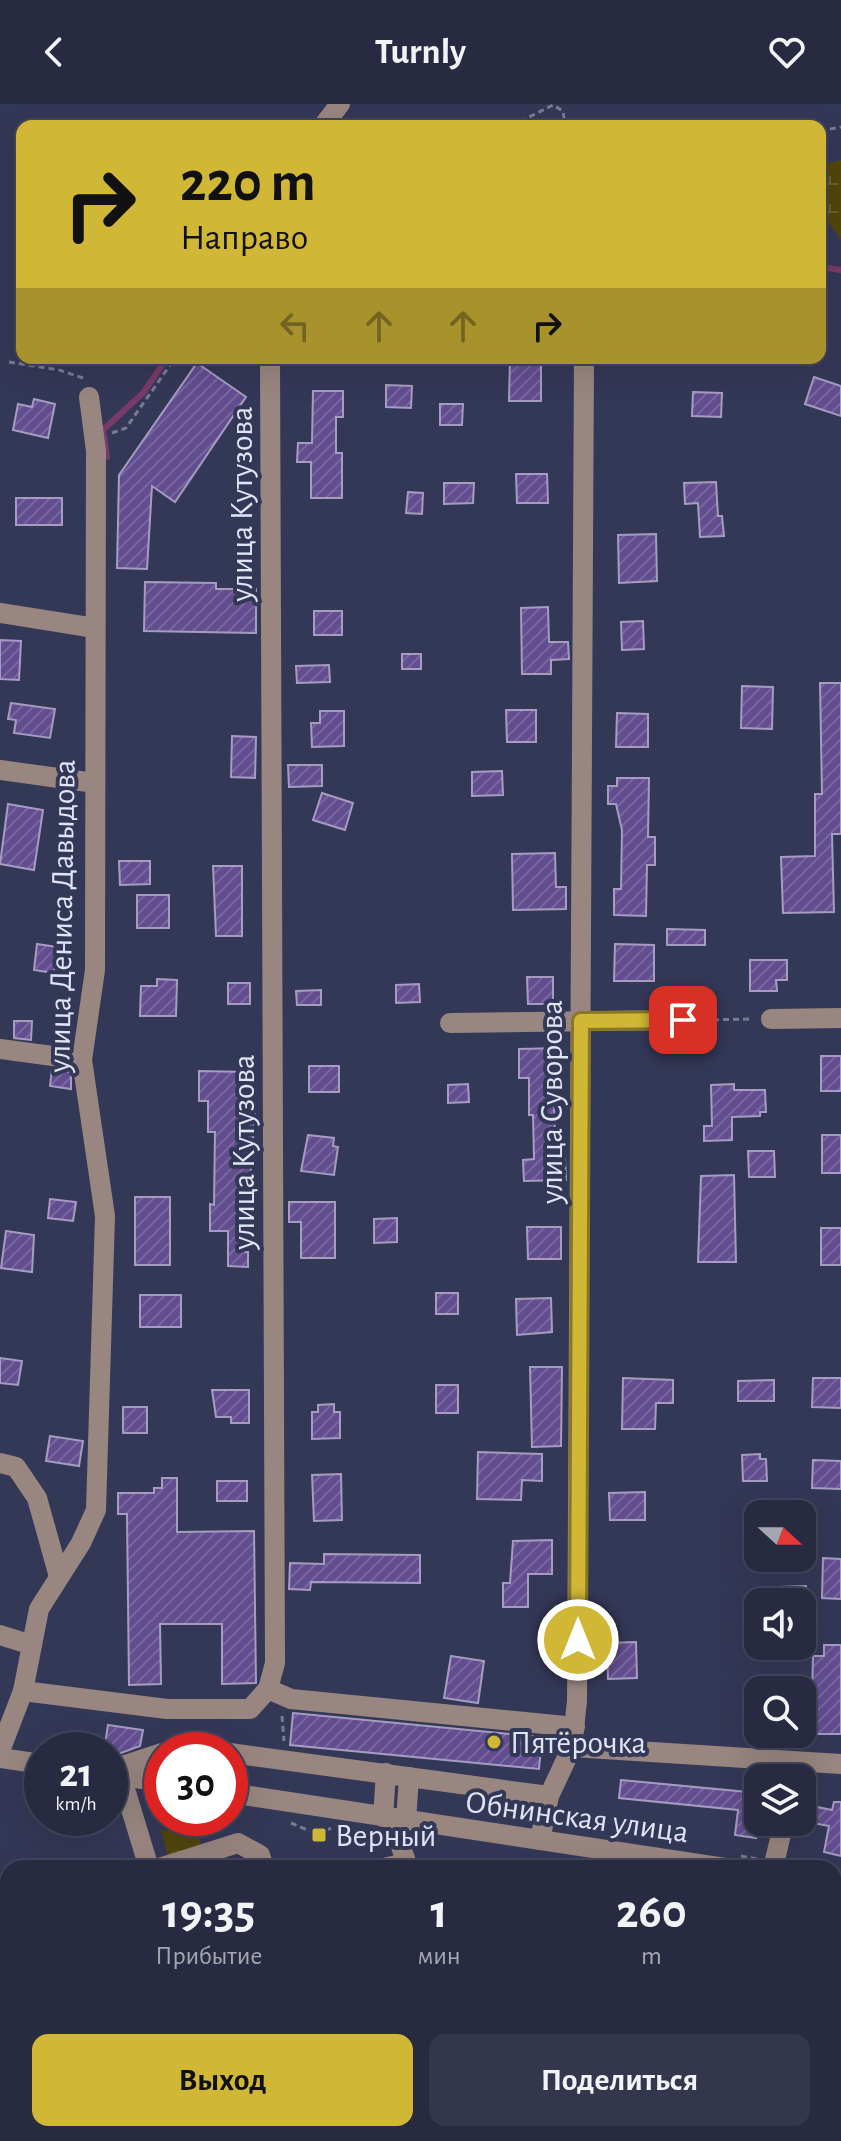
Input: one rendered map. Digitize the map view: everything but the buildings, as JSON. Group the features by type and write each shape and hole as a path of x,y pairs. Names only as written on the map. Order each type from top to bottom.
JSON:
{"street":[{"path":"328,120 340,104"},
{"name":"улица Кутузова","path":"268,1689 275,1663 270,364"},
{"name":"улица Суворова","path":"540,1840 549,1796 574,1737 584,364"},
{"name":"улица Дениса Давыдова","path":"0,1751 23,1691 39,1609 58,1573 81,1543 96,1510 105,1216 82,1060 95,970 94,438 89,397"},
{"path":"0,613 95,628"},
{"path":"0,770 95,783"},
{"path":"771,1019 841,1018"},
{"path":"450,1023 683,1020"},
{"path":"0,1049 82,1060"},
{"path":"0,1463 16,1467 37,1498 58,1573"},
{"path":"0,1635 32,1645"},
{"path":"23,1691 167,1709 250,1709 268,1689 291,1699 760,1764"},
{"path":"248,1755 549,1796"},
{"path":"0,1758 24,1761"},
{"path":"816,1767 841,1764"},
{"path":"386,1773 394,1819 406,1860"},
{"path":"394,1819 409,1777"},
{"name":"Обнинская улица","path":"248,1796 540,1840 650,1860"},
{"path":"128,1811 146,1860"},
{"path":"775,1860 781,1836"},
{"path":"184,1860 238,1843 260,1855 262,1860"}],"path":[{"path":"523,120 553,105 563,111 564,120"},
{"path":"9,362 16,363"},
{"path":"19,364 86,378 89,397"},
{"path":"94,438 126,428 171,364"},
{"path":"683,1020 771,1019"}],"green space":[{"path":"841,160 841,239 826,220 826,164"},
{"path":"163,1836 198,1836 201,1846 168,1856"}],"waterway":[{"path":"826,268 841,270"},
{"path":"107,457 103,430 143,393 163,364"}],"place":[{"name":"Пятёрочка","path":"494,1742"},
{"name":"Верный","path":"319,1835"}],"route":[{"path":"578,1640 581,1021 683,1020"}]}
